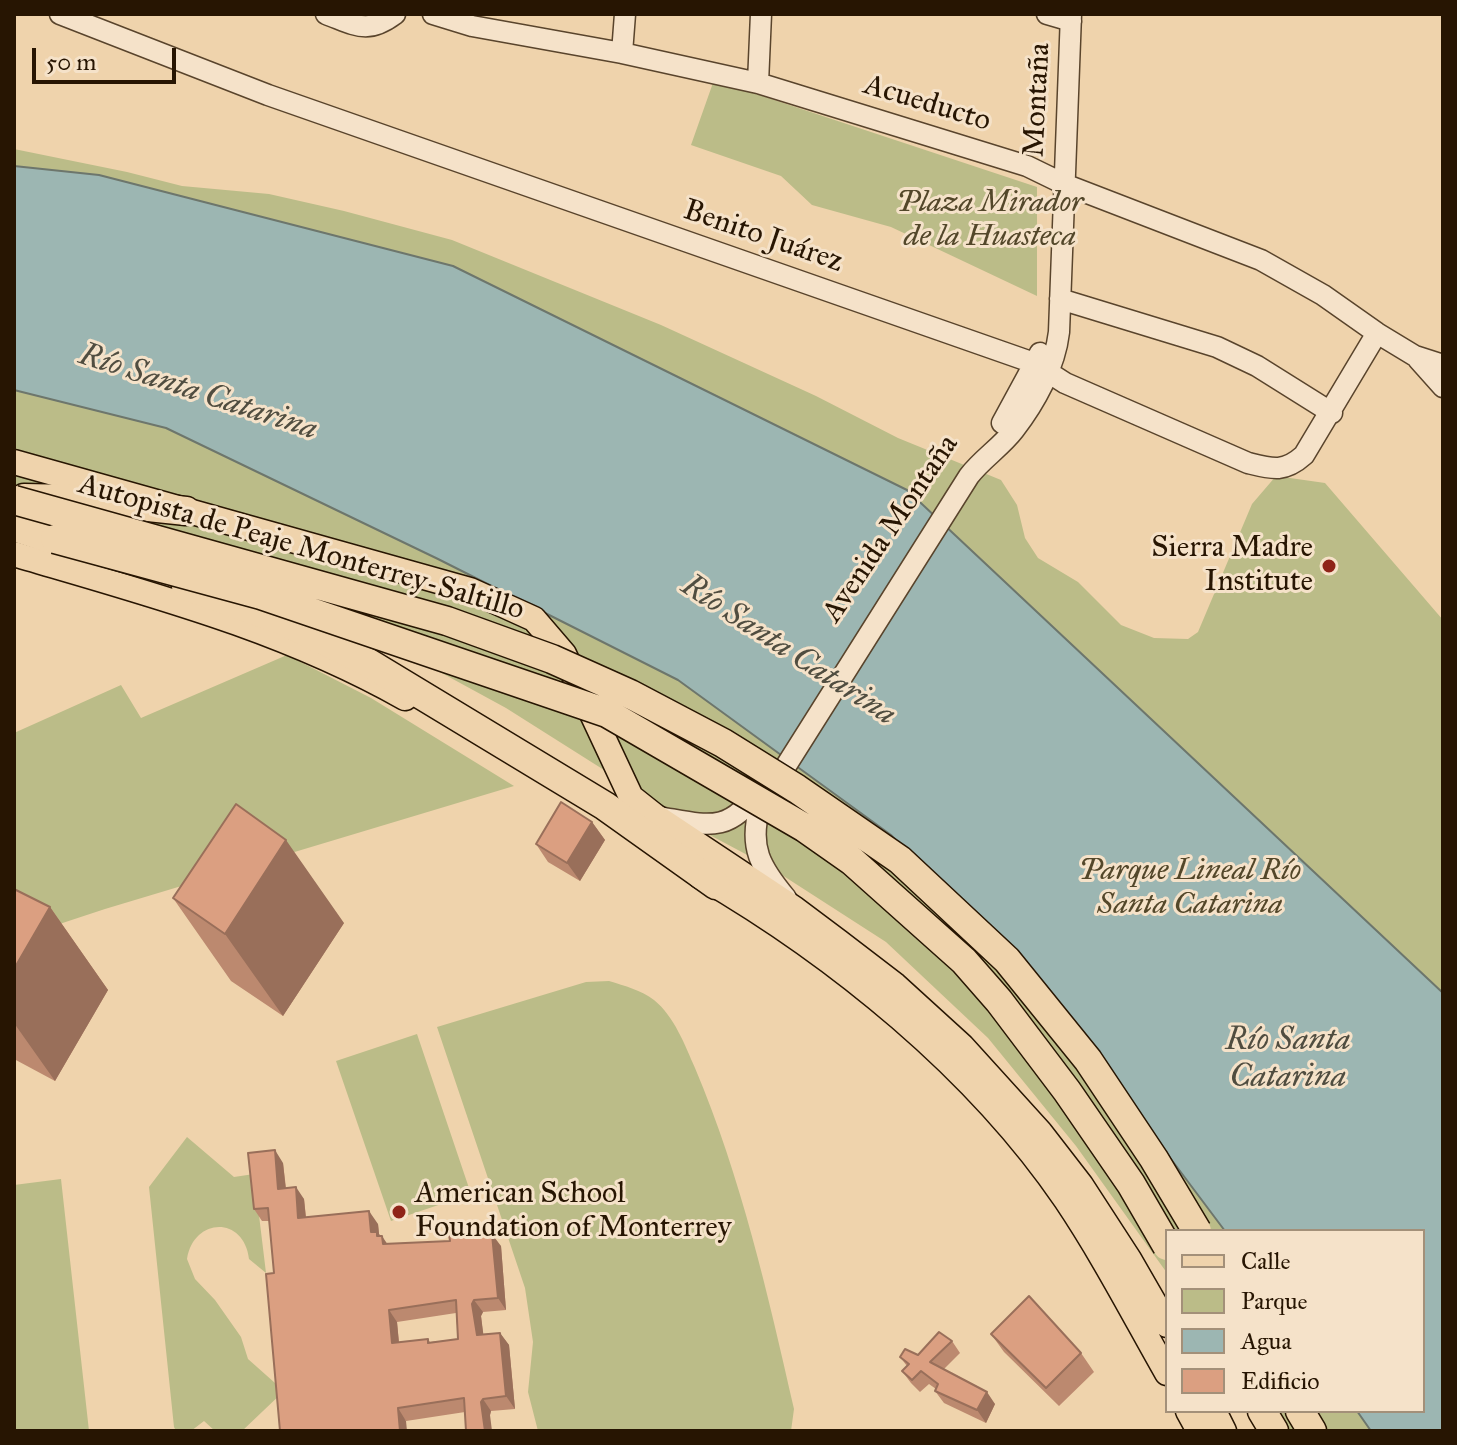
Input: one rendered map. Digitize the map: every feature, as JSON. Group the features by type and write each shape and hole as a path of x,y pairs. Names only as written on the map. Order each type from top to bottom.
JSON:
{"highway":[{"path":"14,499 72,499 186,511"},
{"name":"Autopista de Peaje Monterrey-Saltillo","path":"14,499 447,621 537,654 630,694 723,743 797,789 900,860 1007,960 1088,1060 1154,1159 1196,1229"},
{"path":"14,527 283,621 342,648 605,806 716,885"},
{"name":"Autopista de Peaje Monterrey-Saltillo","path":"55,539 261,595 607,713 805,828 852,861 964,961 999,1001 1067,1091 1131,1184 1165,1243"},
{"path":"1263,1413 1274,1431"},
{"path":"1301,1413 1312,1431"}],"main road":[{"path":"14,462 470,590 534,619 564,654 631,797 795,909 895,985 962,1046 1040,1132 1081,1185 1165,1322"},
{"path":"14,554 143,590 314,653 424,709 716,885 814,948 933,1047 1028,1150 1066,1200 1165,1370"},
{"path":"1189,1413 1199,1431"},
{"path":"1215,1413 1224,1431"}],"street":[{"name":"Benito Juárez","path":"60,14 268,95 1041,368 1065,383 1248,463 1286,468 1304,455 1332,413 1377,333"},
{"path":"326,14 363,28 379,25 395,14"},
{"name":"Acueducto","path":"433,14 472,26 622,53 758,83 1027,166 1064,184 1261,260 1323,295 1415,356"},
{"path":"622,53 625,14"},
{"path":"758,83 761,14"},
{"path":"1047,14 1071,18"},
{"name":"Montaña","path":"965,472 1014,430 1059,332 1071,18"},
{"path":"1060,299 1217,347 1257,366 1332,413"},
{"path":"1415,356 1443,365"},
{"path":"1415,356 1443,387"},
{"name":"Avenida Montaña","path":"655,816 701,825 715,824 733,819 756,804 965,472"},
{"name":"Avenida Montaña","path":"756,804 754,830 762,868 795,909"}],"green space":[{"name":"Plaza Mirador de la Huasteca","path":"714,80 1037,187 1037,296 891,227 812,205 781,176 691,145"},
{"name":"Río Santa Catarina","path":"14,149 182,186 269,194 452,240 661,325 816,396 898,438 1001,480 1017,505 1025,538 1038,558 1078,582 1121,625 1154,638 1188,639 1198,632 1252,504 1276,476 1325,483 1443,620 1443,1431 1256,1431 1248,1413 1425,1413 1425,1229 1165,1229 1165,1270 1076,1146 988,1038 886,942 768,866 691,825 506,708 372,635 14,515"},
{"path":"287,655 371,698 514,786 14,939 14,733 121,685 141,718"},
{"path":"609,981 644,994 661,1007 678,1031 695,1068 726,1151 752,1236 794,1409 791,1431 538,1431 528,1392 533,1342 525,1288 437,1027 586,982"},
{"path":"417,1034 471,1194 391,1221 336,1061"},
{"path":"187,1137 234,1177 254,1174 266,1273 249,1259 238,1235 219,1227 199,1235 191,1245 187,1259 195,1279 215,1300 241,1337 248,1359 284,1391 242,1431 215,1431 204,1421 191,1431 176,1431 174,1427 149,1187"},
{"path":"61,1179 89,1431 14,1431 14,1185"}],"water":[{"name":"Río Santa Catarina","path":"14,166 99,175 453,266 907,490 1443,993 1443,1431 1371,1431 1358,1413 1425,1413 1425,1229 1223,1229 1062,1014 891,835 678,680 438,559 166,428 14,390"}],"building":[{"path":"561,802 592,822 567,863 536,844"},
{"path":"236,804 286,840 225,934 173,898"},
{"path":"14,889 50,907 14,969"},
{"path":"275,1150 278,1189 296,1187 298,1218 369,1211 371,1232 382,1236 383,1244 450,1241 449,1234 468,1232 468,1236 492,1234 498,1298 474,1300 472,1304 477,1335 500,1333 506,1396 483,1399 481,1402 485,1431 466,1431 464,1398 398,1408 400,1431 280,1431 266,1274 274,1273 268,1208 254,1209 248,1153","holes":["456,1300 458,1339 392,1343 389,1310"]},
{"path":"1029,1296 1081,1353 1046,1388 991,1334"},
{"path":"939,1332 952,1341 930,1362 987,1392 977,1410 935,1391 938,1384 921,1371 912,1380 902,1371 909,1364 900,1357 905,1349 918,1355"}],"place":[{"name":"Sierra Madre Institute","path":"1329,566"},
{"name":"American School Foundation of Monterrey","path":"399,1212"}],"park label":[{"name":"Parque Lineal Río Santa Catarina","path":"1190,889"}]}
